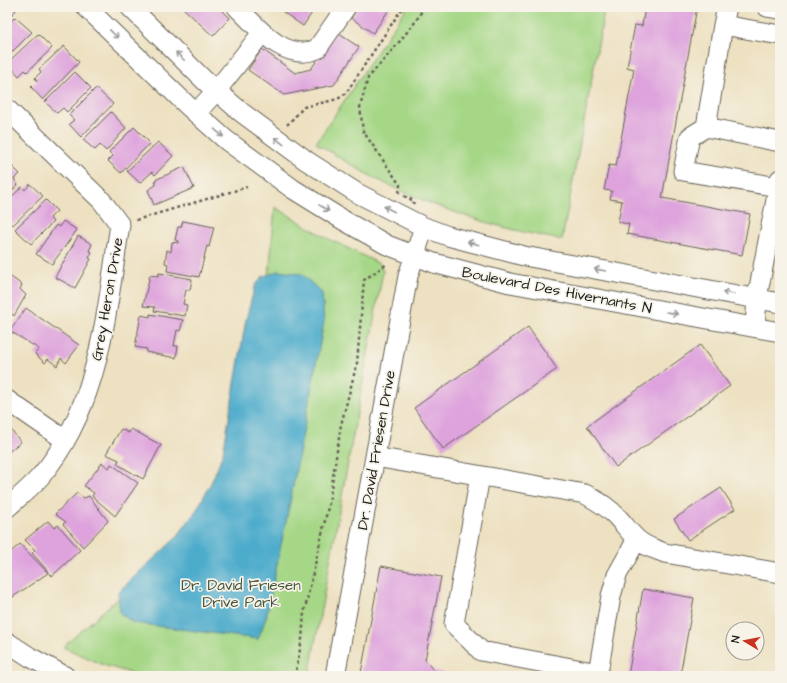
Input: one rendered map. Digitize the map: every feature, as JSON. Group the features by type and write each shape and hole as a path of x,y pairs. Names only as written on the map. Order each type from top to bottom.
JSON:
{"street":[{"name":"Boulevard Des Hivernants N","path":"86,7 226,140 293,189 343,220 394,248 434,263 510,283 780,332"},
{"name":"Boulevard Des Hivernants N","path":"130,7 216,91 307,162 357,193 424,226 448,236 524,256 780,302"},
{"path":"237,7 262,33 283,48 292,51 312,51 317,49 346,7"},
{"path":"767,7 780,9"},
{"path":"706,127 725,16 780,35"},
{"path":"196,113 216,91 262,33"},
{"name":"Grey Heron Drive","path":"7,108 102,201 120,225 100,349 87,395 65,440 40,477 7,508"},
{"path":"756,327 757,298 779,183 683,171 690,137 706,127 780,142"},
{"name":"Dr. David Friesen Drive","path":"335,676 408,276 416,256 424,226"},
{"path":"7,400 65,440"},
{"path":"375,457 585,494 603,504 618,516 642,543 665,553 780,573"},
{"path":"480,476 454,624 481,651 598,675 611,596 617,575 637,539"},
{"path":"7,642 30,657 65,676"}],"path":[{"path":"284,128 304,107 338,99 346,92 403,7"},
{"path":"407,218 414,201 399,193 400,184 362,131 360,107 368,78 416,21 424,7"},
{"path":"120,225 247,187"},
{"path":"295,676 302,639 304,613 329,503 341,425 358,363 364,280 386,266 394,248"}],"green space":[{"path":"407,7 605,7 562,240 487,223 415,197 369,175 316,143"},
{"name":"Dr. David Friesen Drive Park","path":"275,207 327,238 380,264 383,271 309,676 142,676 106,666 63,647 163,558 182,538 223,464 270,265"}],"water":[{"path":"278,271 302,274 322,293 324,322 290,502 266,618 258,639 133,623 120,613 118,592 176,538 196,511 212,481 223,453 246,319 255,286 262,277"}],"building":[{"path":"7,7 18,8 7,20"},
{"path":"182,7 219,7 230,18 213,36"},
{"path":"286,7 316,7 303,26 283,12"},
{"path":"358,7 391,7 373,33 351,18"},
{"path":"645,7 697,7 662,198 750,214 742,255 627,234 629,224 618,222 622,201 610,199 612,191 604,190 609,165 616,166 634,69 627,67 635,25 642,26"},
{"path":"15,17 32,32 7,57 7,25"},
{"path":"336,32 359,47 334,85 284,95 248,70 262,49 295,73 311,69"},
{"path":"38,34 52,48 27,72 25,70 19,76 7,63"},
{"path":"64,46 79,62 43,100 31,87 37,81 35,78 41,72 39,69"},
{"path":"75,72 91,88 67,112 63,108 57,113 45,102"},
{"path":"96,88 113,104 81,137 69,124 74,120 69,115"},
{"path":"111,112 126,128 106,151 100,145 95,150 83,140"},
{"path":"134,127 150,143 121,173 108,161 113,156 109,152"},
{"path":"158,142 173,156 155,175 152,172 140,183 127,171"},
{"path":"8,162 20,174 14,179 18,185 7,195"},
{"path":"184,167 194,188 154,205 148,190 156,185 155,180"},
{"path":"30,184 43,196 13,225 7,219 7,201 22,187 25,190"},
{"path":"46,200 57,211 50,218 53,222 31,244 15,229"},
{"path":"63,221 77,230 52,264 36,254 56,225 59,227"},
{"path":"183,221 214,227 209,247 207,246 199,277 167,271 168,264 165,263 167,250 171,252 172,242 178,243 178,241 175,240 178,227 181,227"},
{"path":"78,236 92,244 89,251 92,252 89,258 91,259 75,288 55,277"},
{"path":"159,273 192,279 190,290 186,290 183,304 187,305 185,316 154,311 155,307 143,306 150,275 158,276"},
{"path":"7,274 22,285 20,289 26,295 14,316 9,311 7,315"},
{"path":"26,308 79,345 66,363 61,358 57,366 48,359 45,363 35,354 39,349 10,331"},
{"path":"150,314 183,320 180,331 177,330 174,346 178,346 176,358 146,352 147,349 135,347 141,315 150,317"},
{"path":"528,327 557,369 443,449 414,408"},
{"path":"700,345 730,386 616,467 587,426"},
{"path":"7,425 21,442 7,453"},
{"path":"121,429 129,433 131,429 161,445 143,479 117,464 119,460 106,454"},
{"path":"102,463 109,468 111,464 138,483 115,516 92,496 94,493 84,486"},
{"path":"721,488 735,509 688,540 674,519"},
{"path":"77,493 84,498 89,496 108,521 83,547 63,524 66,522 55,514"},
{"path":"48,521 54,528 58,525 80,550 52,576 32,553 35,550 25,540"},
{"path":"20,544 48,573 7,601 7,555"},
{"path":"381,566 441,577 425,660 434,671 459,676 371,676 361,673"},
{"path":"643,589 694,598 680,676 628,676"}]}
